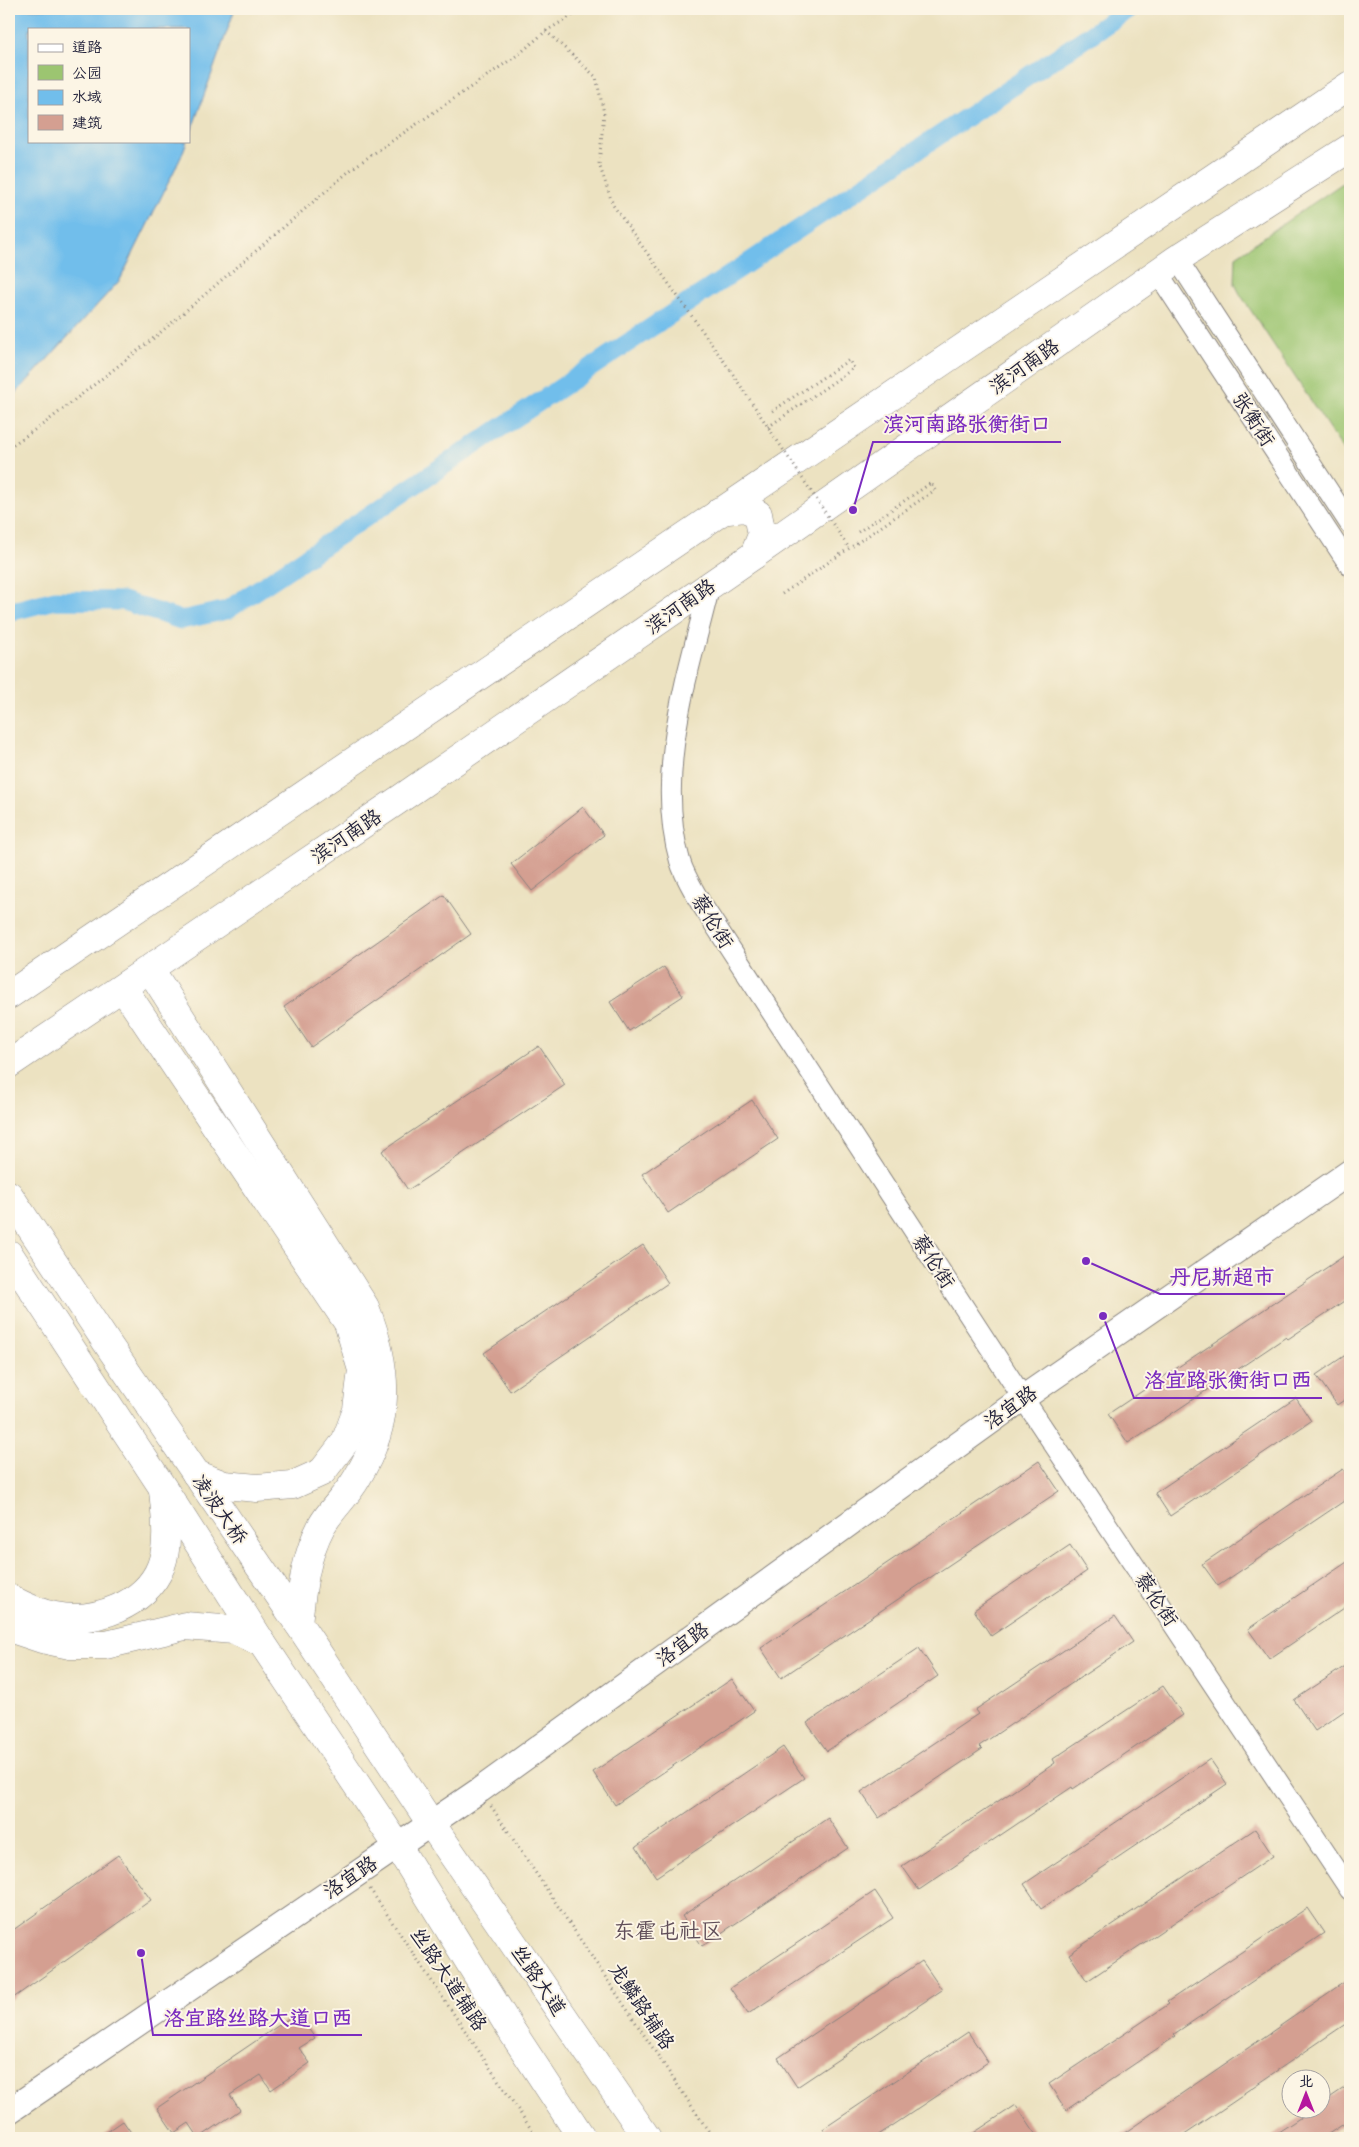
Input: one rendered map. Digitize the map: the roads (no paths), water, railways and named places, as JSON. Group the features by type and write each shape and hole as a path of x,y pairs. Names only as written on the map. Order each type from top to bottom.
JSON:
{"main road":[{"path":"9,994 1350,85"},
{"name":"滨河南路","path":"9,1064 124,988 408,794 1168,266 1350,148"},
{"path":"720,511 744,508 758,514 762,535 754,555"},
{"path":"150,969 365,1307 375,1333 382,1362 384,1389 377,1437 357,1478 321,1525 304,1574 298,1623"},
{"path":"124,988 348,1323 362,1370 357,1410 345,1442 322,1472 293,1485 257,1488 224,1485 196,1474"},
{"name":"凌波大桥","path":"9,1195 427,1817"},
{"name":"凌波大桥","path":"9,1254 163,1488 262,1643 394,1839"},
{"path":"9,1598 30,1609 56,1617 85,1617 109,1613 126,1604 141,1593 161,1567 166,1531 163,1488"},
{"path":"9,1628 70,1646 106,1645 185,1626 234,1630 262,1643"},
{"name":"丝路大道","path":"427,1817 647,2138"},
{"path":"394,1839 508,2026 582,2138"}],"street":[{"name":"张衡街","path":"1168,266 1350,524"},
{"name":"张衡街","path":"1168,266 1350,566"},
{"name":"蔡伦街","path":"710,585 676,728 670,806 680,862 700,902 1019,1392 1350,1890"},
{"name":"洛宜路","path":"9,2094 427,1817 473,1778 1350,1156"},
{"name":"洛宜路","path":"427,1817 480,1790 1019,1392 1350,1172"},
{"name":"洛宜路","path":"9,2111 394,1839"}],"water":[{"path":"9,9 235,9 190,134 190,28 28,28 28,142 187,142 120,280 9,401"}],"waterway":[{"path":"9,612 55,600 123,601 181,620 227,610 1129,9"}],"place":[{"name":"滨河南路张衡街口","path":"853,510"},
{"name":"丹尼斯超市","path":"1086,1261"},
{"name":"洛宜路张衡街口西","path":"1103,1316"},
{"name":"洛宜路丝路大道口西","path":"141,1953"}],"district":[{"name":"东霍屯社区","path":"668,1930"}]}
